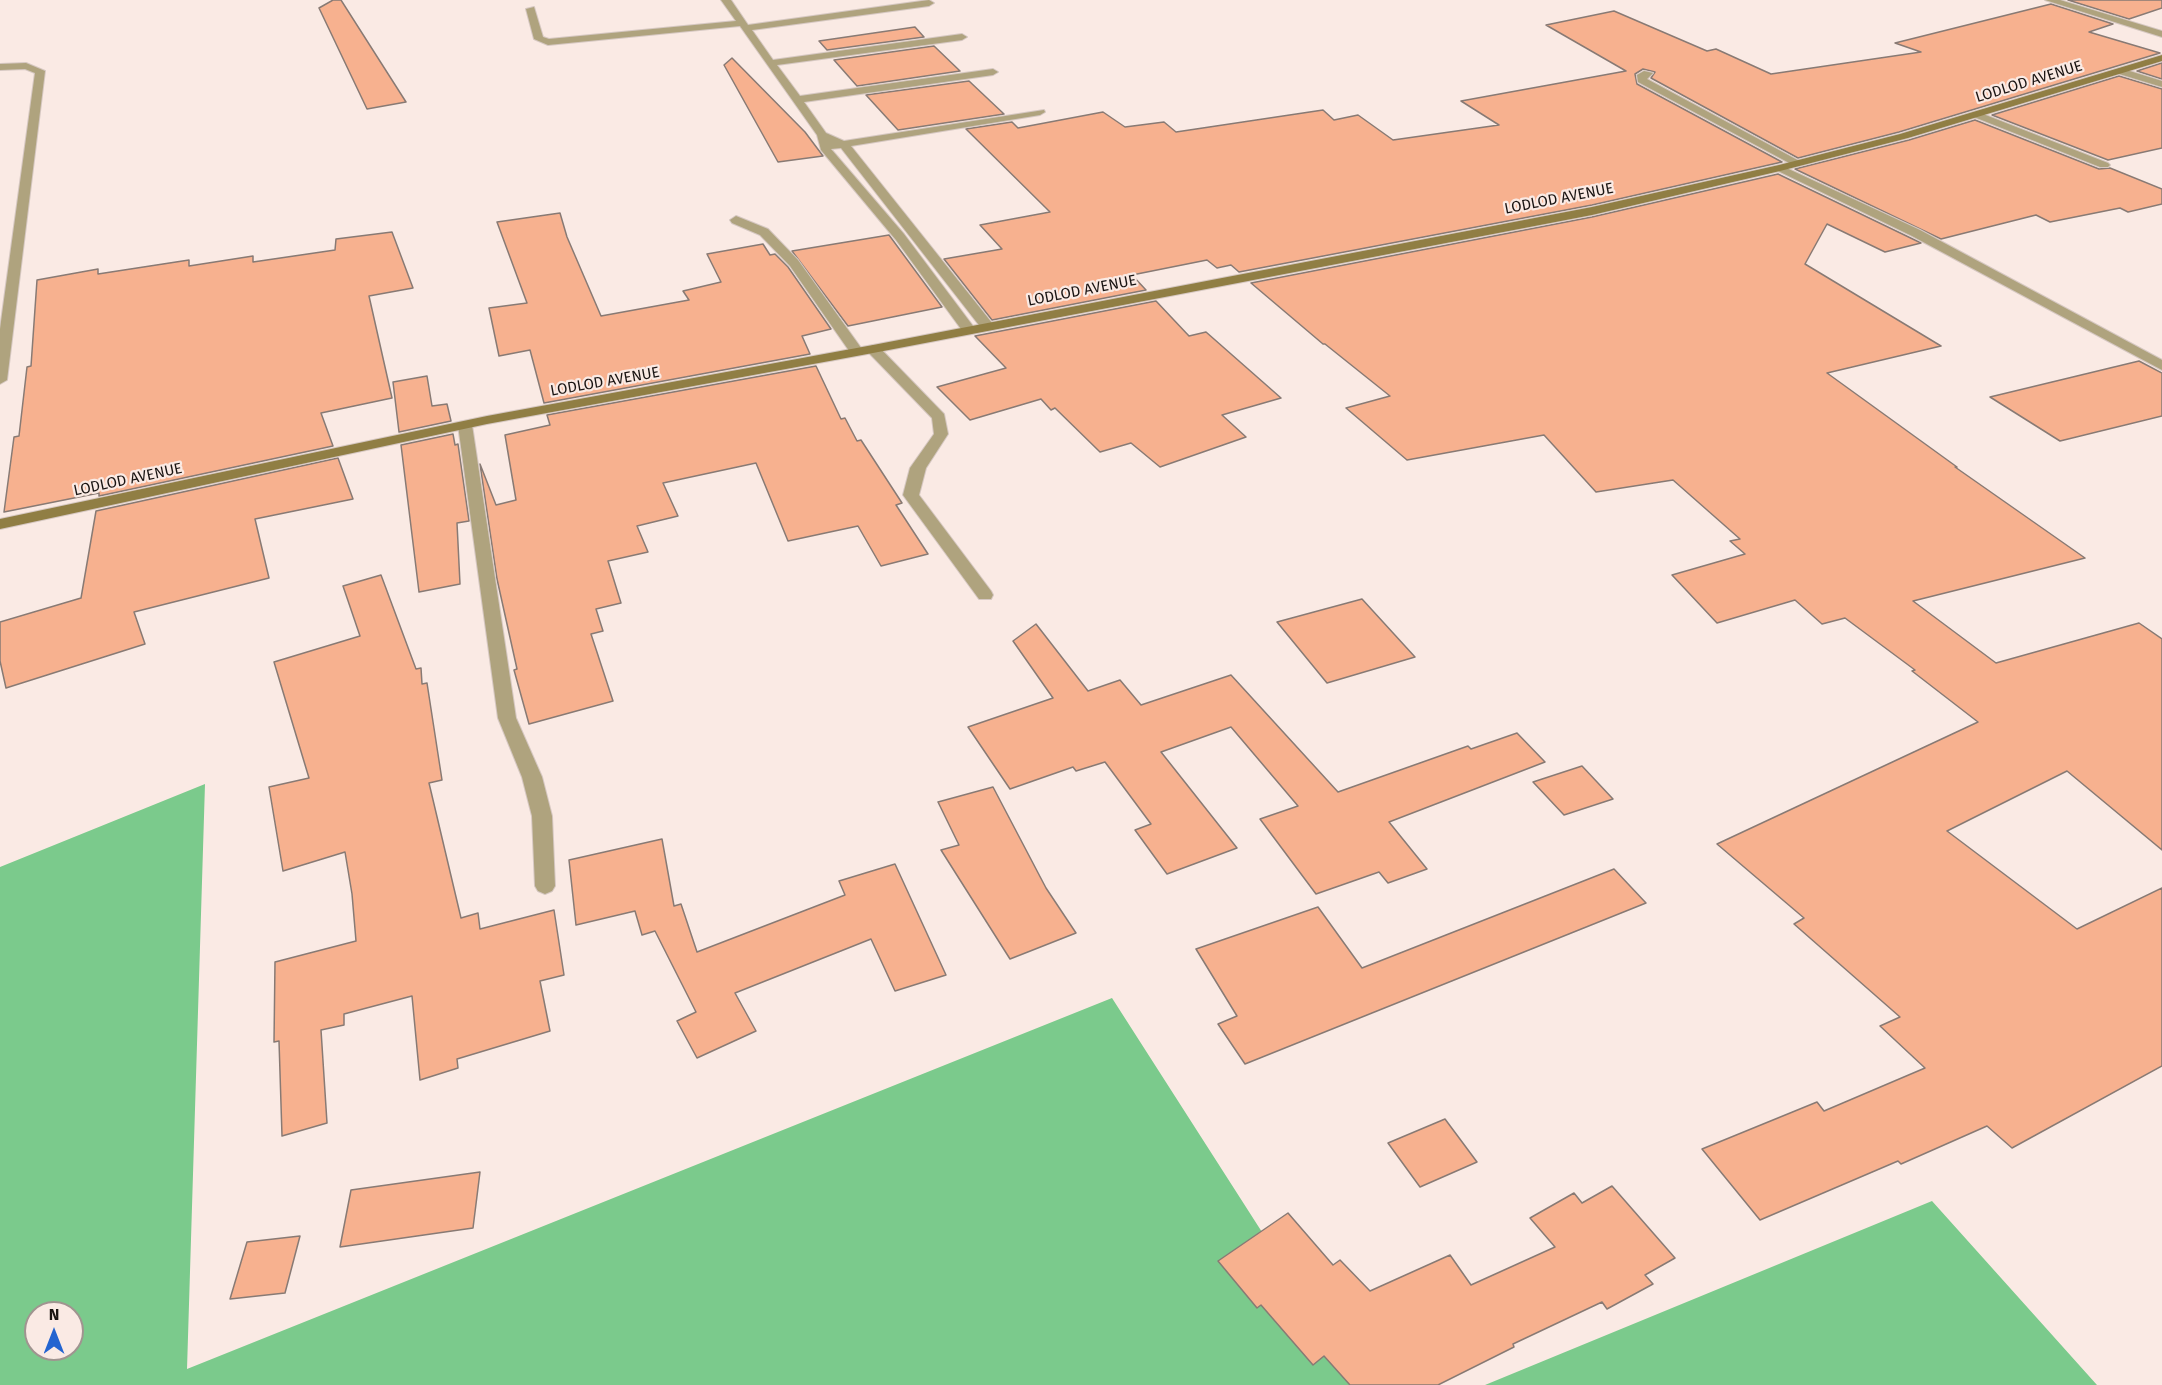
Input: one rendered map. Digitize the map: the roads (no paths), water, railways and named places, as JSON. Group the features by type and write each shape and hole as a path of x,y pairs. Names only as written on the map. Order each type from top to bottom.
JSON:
{"main road":[{"name":"LODLOD AVENUE","path":"0,524 465,425 1592,211 1797,164 1978,115 2162,58"}],"street":[{"path":"726,0 822,135 825,148 900,237 969,330"},
{"path":"2050,0 2162,34"},
{"path":"531,9 539,39 548,42 743,25 929,3"},
{"path":"771,63 962,37"},
{"path":"0,67 26,66 40,71 0,380"},
{"path":"2120,71 2162,84"},
{"path":"797,100 993,72"},
{"path":"1648,73 1642,75 1642,80 1797,164"},
{"path":"825,148 1040,112"},
{"path":"1978,115 2104,165"},
{"path":"822,135 844,145 987,326"},
{"path":"1780,168 1916,232 2162,366"},
{"path":"736,220 764,232 794,263 857,352"},
{"path":"900,237 917,235"},
{"path":"873,349 939,417 941,434 918,468 911,495 985,595"},
{"path":"465,425 507,718 532,777 542,816 545,886"}]}
